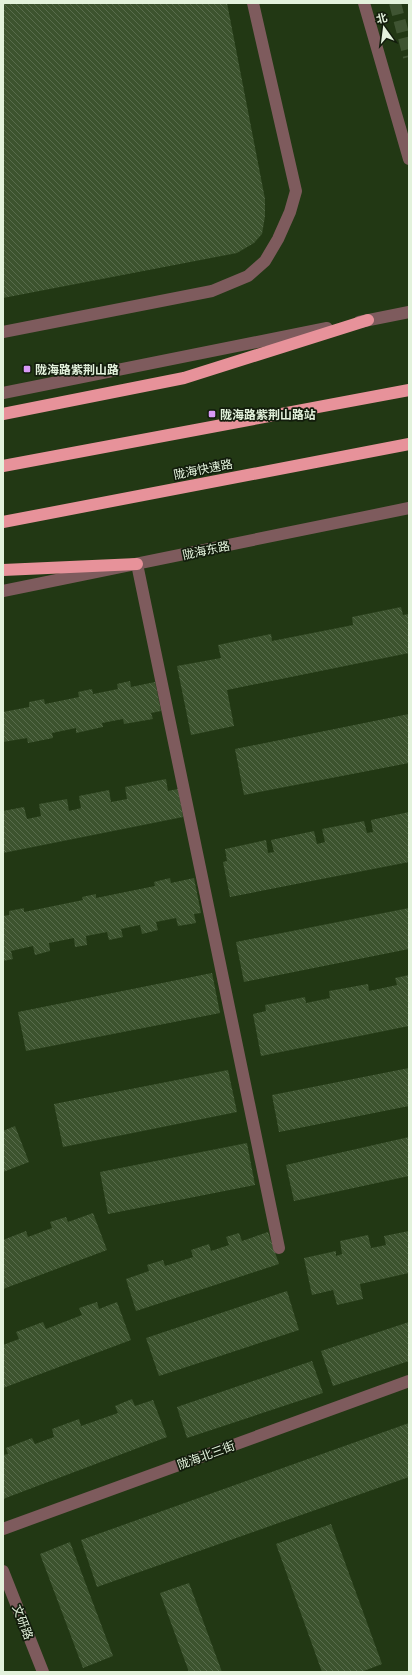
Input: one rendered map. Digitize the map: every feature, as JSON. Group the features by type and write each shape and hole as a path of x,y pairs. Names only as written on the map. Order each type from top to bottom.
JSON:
{"highway":[{"path":"3,414 184,378 368,320"},
{"path":"3,466 409,390"},
{"name":"陇海快速路","path":"3,522 409,444"},
{"path":"3,570 137,564"}],"street":[{"path":"3,332 212,291 248,276 265,261 278,239 290,212 296,190 253,3"},
{"path":"364,3 409,159"},
{"path":"3,393 409,312"},
{"name":"陇海东路","path":"3,591 409,508"},
{"path":"137,564 279,1248"},
{"name":"陇海北三街","path":"3,1529 409,1381"},
{"name":"文研路","path":"3,1571 43,1672"}],"building":[{"path":"3,3 227,3 265,199 265,216 262,234 254,243 237,253 3,298"},
{"path":"401,607 403,615 409,614 409,653 227,690 234,726 191,735 177,666 221,658 218,645 271,634 272,641 353,625 352,617"},
{"path":"130,681 131,687 155,682 161,711 151,713 153,719 124,724 123,719 102,723 103,727 76,733 76,728 52,733 53,738 28,743 27,738 3,742 3,712 29,707 29,702 44,699 45,704 79,697 78,692 92,689 93,694 118,689 117,684"},
{"path":"409,714 409,763 244,795 235,749"},
{"path":"166,779 168,791 178,789 183,817 3,853 3,811 24,807 27,819 41,816 39,804 67,799 69,811 81,808 79,796 109,790 111,802 127,799 125,787"},
{"path":"409,812 409,862 230,897 223,862 227,861 225,849 266,840 268,853 274,852 271,840 314,831 317,844 325,842 322,829 364,821 367,833 373,832 371,820"},
{"path":"170,878 171,883 194,878 201,913 194,914 196,923 178,926 176,918 156,922 158,930 142,934 140,925 121,929 123,937 109,940 107,932 86,936 87,945 75,947 74,938 49,943 50,951 35,955 33,946 11,951 13,959 3,961 3,916 9,915 9,911 24,908 24,912 83,900 82,897 96,894 96,898 155,886 154,882"},
{"path":"409,908 409,949 244,982 236,942"},
{"path":"212,973 220,1013 26,1051 18,1012"},
{"path":"409,975 409,1026 261,1056 253,1014 266,1011 265,1005 305,997 306,1003 330,998 329,991 368,984 369,991 397,985 395,978"},
{"path":"409,1068 409,1106 279,1132 272,1095"},
{"path":"228,1070 237,1112 63,1147 54,1104"},
{"path":"15,1126 29,1162 3,1172 3,1131"},
{"path":"409,1137 409,1176 294,1201 286,1165"},
{"path":"247,1143 255,1185 108,1214 100,1172"},
{"path":"93,1213 107,1250 3,1289 3,1240 26,1231 28,1237 52,1228 50,1222 66,1217 68,1222"},
{"path":"409,1231 409,1273 360,1284 363,1299 337,1305 333,1290 312,1295 304,1258 336,1251 336,1256 342,1254 340,1241 368,1235 371,1248 386,1245 384,1236"},
{"path":"268,1232 279,1264 136,1311 126,1279 149,1271 147,1265 163,1260 165,1266 193,1257 191,1250 209,1244 211,1251 229,1245 226,1237 239,1233 242,1241"},
{"path":"287,1291 299,1330 159,1376 146,1338"},
{"path":"97,1302 99,1309 117,1302 131,1340 3,1388 3,1345 19,1339 16,1332 43,1322 46,1329 82,1315 79,1308"},
{"path":"409,1322 409,1361 333,1386 321,1351"},
{"path":"312,1361 323,1393 187,1438 177,1407"},
{"path":"132,1399 135,1406 153,1400 167,1437 3,1499 3,1455 8,1454 6,1448 32,1438 35,1444 54,1437 52,1429 79,1419 81,1426 118,1413 115,1406"},
{"path":"409,1423 409,1477 97,1587 81,1540"},
{"path":"331,1524 382,1664 361,1672 322,1672 276,1544"},
{"path":"70,1542 113,1656 83,1668 40,1554"},
{"path":"189,1583 222,1672 189,1672 160,1593"}],"tunnel":[{"path":"395,3 409,57"}],"place":[{"name":"陇海路紫荆山路","path":"27,369"},
{"name":"陇海路紫荆山路站","path":"212,414"}]}
